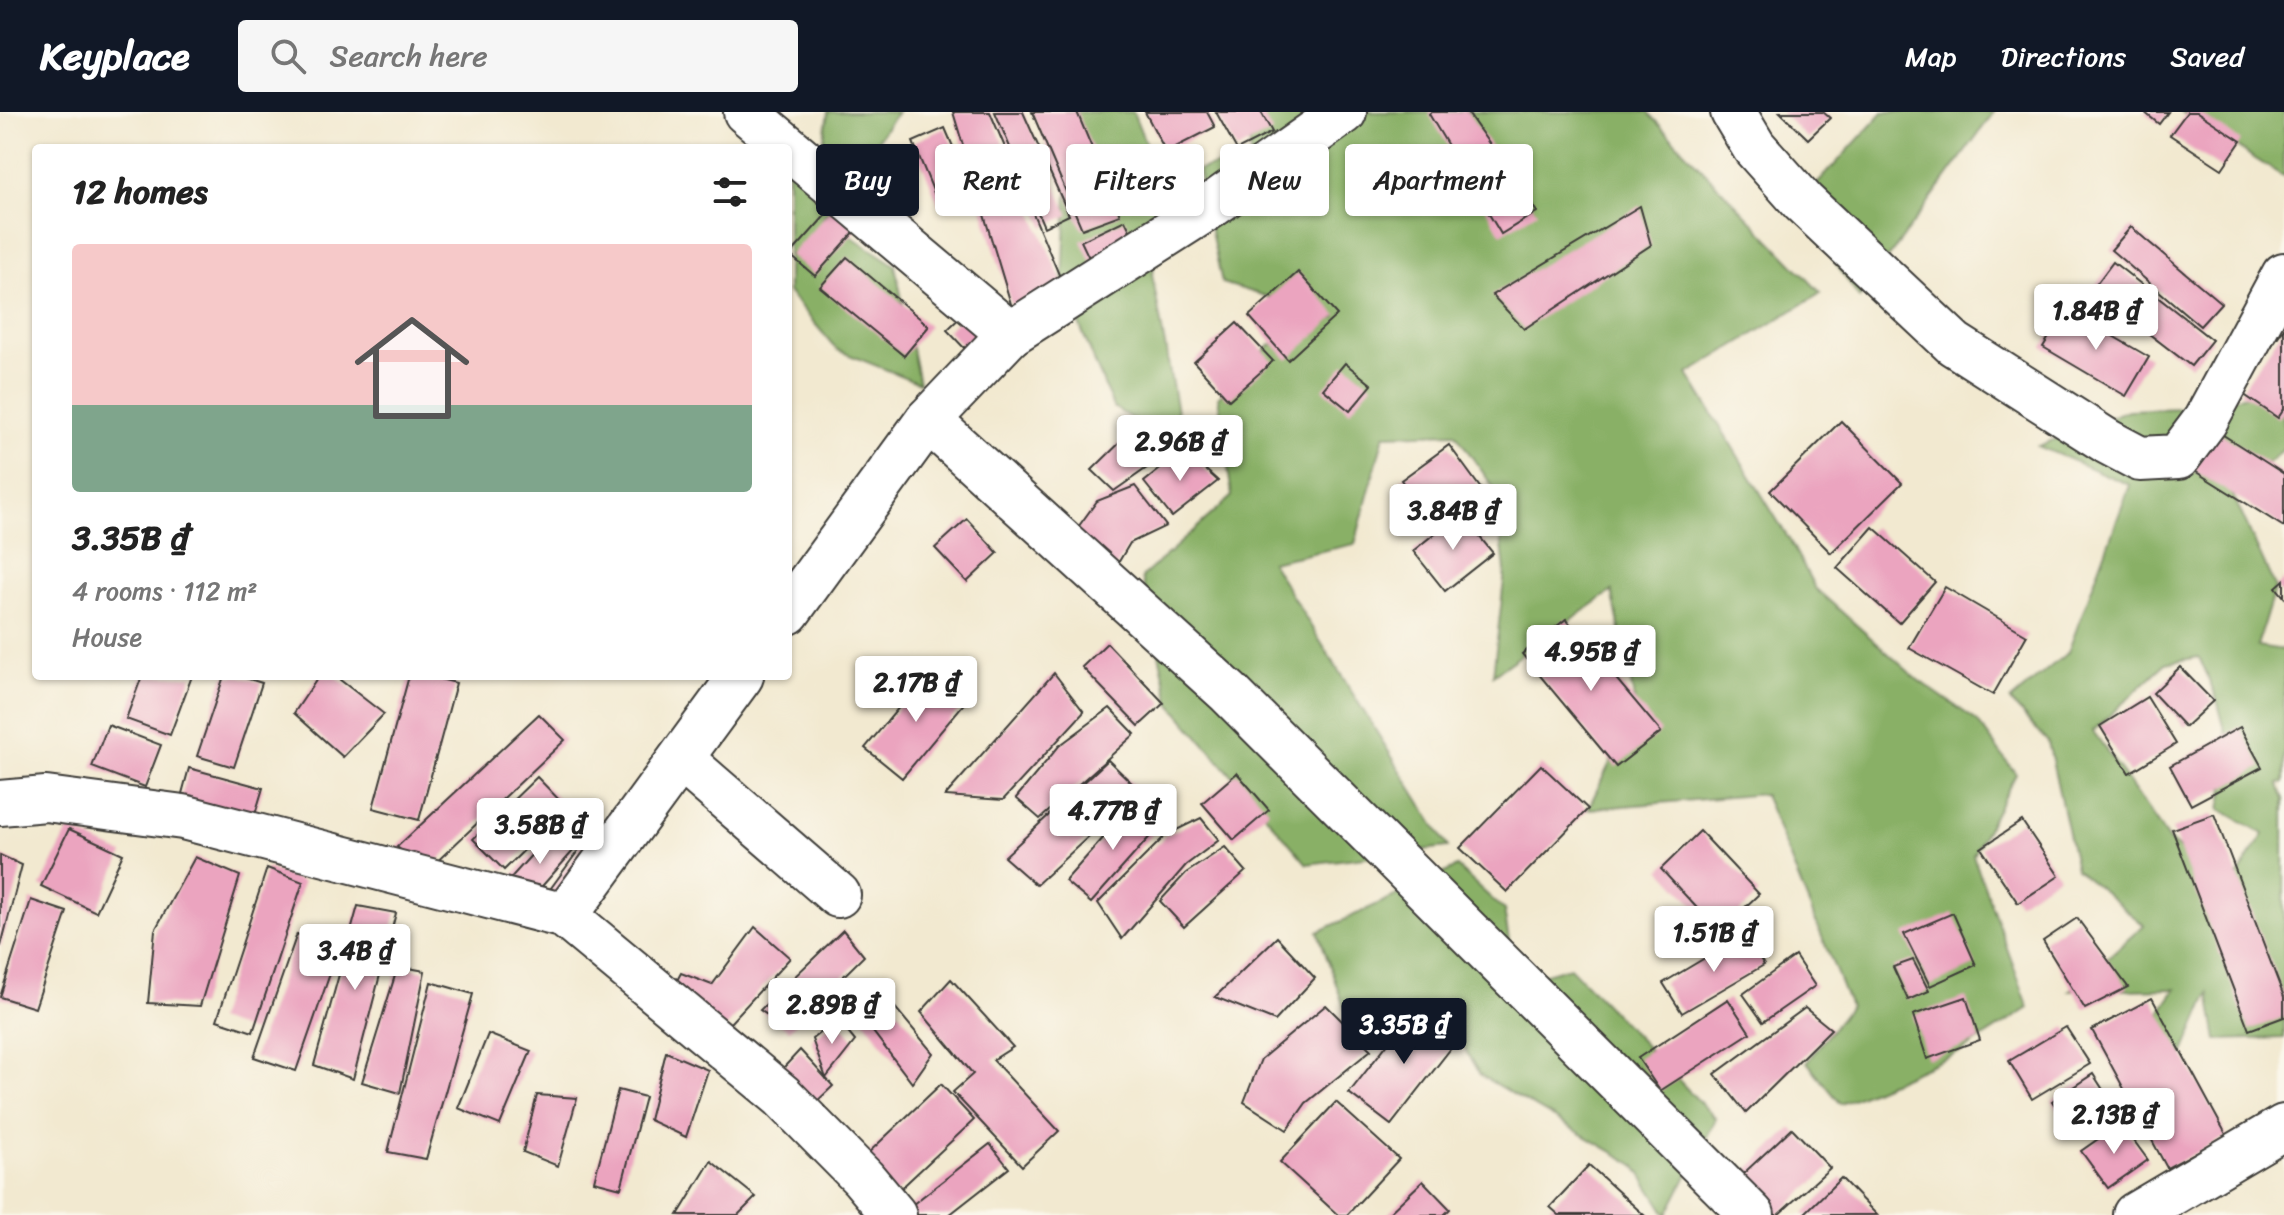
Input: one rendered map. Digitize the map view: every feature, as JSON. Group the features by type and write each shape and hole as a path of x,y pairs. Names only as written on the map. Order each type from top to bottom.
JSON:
{"main road":[{"path":"746,112 784,144"},
{"path":"792,607 928,420 1010,334 1211,206 1344,112"},
{"path":"1733,112 1754,147 1803,202 1954,344 2140,459 2178,457 2205,421 2284,275"},
{"path":"792,151 1010,334"},
{"path":"928,420 1228,692 1752,1215"},
{"path":"565,916 738,680"},
{"path":"681,759 838,895"},
{"path":"0,803 46,799 183,817 565,916 782,1096 863,1178 894,1215"},
{"path":"2135,1215 2284,1127"}],"green space":[{"path":"828,112 897,112 875,144 823,144"},
{"path":"1065,112 1133,112 1146,144 1069,144 1070,124"},
{"path":"1249,112 1647,112 1821,293 1688,374 1790,541 1815,588 1918,680 1977,721 2016,774 1973,855 2029,1008 1962,1051 1841,1104 1807,1062 1850,1006 1764,794 1588,809 1636,708 1612,591 1493,675 1505,571 1496,491 1455,433 1384,435 1355,544 1271,562 1448,847 1307,864 1170,703 1142,577 1232,496 1218,397 1270,345 1335,317 1222,283 1204,198 1204,168 1220,164 1220,216 1329,216 1329,144 1250,144"},
{"path":"1883,112 1994,112 1859,298 1797,206"},
{"path":"2181,112 2284,112 2284,177"},
{"path":"792,168 816,170 816,216 824,216 823,218 895,265 919,383 837,350 792,297"},
{"path":"1066,215 1167,216 1152,274 1184,450 1113,407 1063,284"},
{"path":"2278,389 2284,424 2284,449 2232,493 2275,587 2257,646 2284,650 2284,782 2279,784 2284,800 2284,1038 2217,1040 2209,993 2163,1102 2125,1064 2176,989 2070,991 2144,925 2076,869 2048,742 2010,701 2068,652 2130,485 2038,446 2128,410 2181,408","holes":["2199,657 2216,696 2231,752 2220,809 2264,834 2229,890 2169,840 2093,731 2166,663"]},
{"path":"1457,867 1504,910 1516,982 1570,967 1716,1119 1667,1215 1635,1165 1480,1075 1444,1014 1386,1046 1352,1030 1318,932"}],"building":[{"path":"953,112 990,112 1004,144 963,144"},
{"path":"995,112 1023,112 1037,144 1009,144"},
{"path":"1032,112 1077,112 1090,144 1066,144 1066,192 1050,154 1050,144 1046,144"},
{"path":"1145,112 1207,112 1215,127 1182,144 1162,144"},
{"path":"1216,112 1261,112 1272,132 1249,144 1234,144"},
{"path":"1467,112 1489,144 1447,144 1429,114"},
{"path":"1780,112 1823,112 1830,118 1808,139"},
{"path":"2144,112 2168,112 2159,124"},
{"path":"2187,112 2197,112 2241,141 2222,169 2170,135"},
{"path":"945,128 952,144 935,144 935,195 919,157 919,144 913,142"},
{"path":"1050,172 1067,216 1044,227 1039,216 1050,216"},
{"path":"1640,206 1651,245 1524,329 1492,295"},
{"path":"825,216 842,216 857,229 815,276 792,257 792,253"},
{"path":"984,216 1034,216 1063,284 1014,314"},
{"path":"1076,216 1117,216 1082,229"},
{"path":"1490,216 1530,216 1501,234"},
{"path":"1125,220 1146,264 1102,285 1081,241"},
{"path":"2131,227 2221,303 2200,326 2111,250"},
{"path":"847,257 929,326 904,356 820,287"},
{"path":"2113,262 2212,340 2191,366 2092,290"},
{"path":"1298,272 1337,315 1288,360 1249,316"},
{"path":"973,305 990,375 947,330"},
{"path":"2066,309 2149,357 2126,396 2043,347"},
{"path":"1237,323 1273,361 1229,400 1194,362"},
{"path":"2284,328 2284,409 2278,418 2240,392"},
{"path":"1345,363 1372,385 1350,411 1323,389"},
{"path":"1841,421 1902,483 1831,553 1770,491"},
{"path":"1139,424 1168,453 1114,491 1092,470"},
{"path":"2217,431 2284,474 2284,527 2193,470"},
{"path":"1449,445 1484,493 1436,527 1401,480"},
{"path":"1184,450 1218,481 1172,517 1144,482"},
{"path":"1135,486 1166,526 1130,543 1102,590 1068,541 1097,501"},
{"path":"1460,513 1493,553 1445,591 1413,551"},
{"path":"967,519 998,553 967,582 935,548"},
{"path":"1873,527 1935,582 1899,623 1837,568"},
{"path":"2284,580 2284,597 2276,587"},
{"path":"1945,587 2027,635 1993,695 1909,648"},
{"path":"1566,619 1661,732 1616,767 1522,654"},
{"path":"1107,643 1164,703 1139,726 1082,667"},
{"path":"2180,667 2213,701 2185,727 2153,693"},
{"path":"930,670 967,700 902,778 865,748"},
{"path":"1054,673 1084,712 1003,800 945,796"},
{"path":"141,680 191,680 170,735 126,719"},
{"path":"223,680 262,683 234,767 197,756"},
{"path":"316,680 340,680 384,714 343,757 294,713"},
{"path":"408,680 456,683 419,820 373,808"},
{"path":"2147,697 2176,744 2129,773 2100,726"},
{"path":"1110,708 1135,734 1040,819 1016,798 1059,746"},
{"path":"539,714 565,740 427,871 397,847"},
{"path":"108,725 161,745 145,787 92,767"},
{"path":"2240,727 2262,767 2191,805 2170,766"},
{"path":"1108,760 1139,790 1036,885 1004,857"},
{"path":"1541,765 1588,809 1507,892 1460,848"},
{"path":"189,768 263,788 253,821 180,801"},
{"path":"1237,773 1269,810 1234,840 1202,803"},
{"path":"537,777 567,808 504,870 473,839"},
{"path":"1136,801 1161,824 1091,903 1065,881"},
{"path":"571,813 616,845 567,915 543,899 580,848 557,832"},
{"path":"2214,814 2284,997 2284,1017 2249,1030 2172,829"},
{"path":"1201,818 1219,840 1186,865 1122,939 1098,903 1166,835"},
{"path":"2022,821 2059,876 2018,903 1981,848"},
{"path":"69,829 123,854 96,912 41,886"},
{"path":"553,831 574,850 528,902 507,882"},
{"path":"1700,831 1759,894 1719,932 1661,869"},
{"path":"1225,847 1246,871 1184,927 1160,901 1186,873"},
{"path":"0,855 22,865 1,946 0,946"},
{"path":"195,857 240,876 200,1006 148,1003 155,930"},
{"path":"267,868 303,882 253,1032 217,1020"},
{"path":"31,900 67,912 35,1008 0,997"},
{"path":"358,906 396,913 353,1079 314,1065"},
{"path":"1953,913 1976,965 1930,986 1904,934"},
{"path":"2077,918 2128,987 2085,1009 2043,941"},
{"path":"755,927 790,958 707,1048 662,1008 681,973 712,985"},
{"path":"843,930 864,956 789,1030 760,1010"},
{"path":"297,934 339,948 296,1071 254,1057"},
{"path":"1745,934 1764,965 1682,1013 1663,983"},
{"path":"1277,937 1315,978 1275,1021 1215,997"},
{"path":"1795,956 1815,986 1763,1022 1743,994"},
{"path":"1913,960 1929,991 1908,1000 1893,967"},
{"path":"398,966 425,971 400,1093 362,1082"},
{"path":"951,979 1013,1047 993,1060 1059,1131 1022,1166 953,1092 973,1074 921,1012"},
{"path":"431,982 473,994 426,1159 388,1152"},
{"path":"878,987 933,1053 912,1083 855,1008"},
{"path":"1966,997 1980,1040 1927,1059 1913,1015"},
{"path":"2152,998 2227,1136 2167,1168 2092,1030"},
{"path":"1728,999 1750,1033 1660,1091 1638,1058"},
{"path":"1326,1005 1371,1050 1306,1103 1287,1130 1244,1102 1261,1059"},
{"path":"1417,1006 1459,1038 1391,1125 1349,1093"},
{"path":"1805,1008 1831,1029 1746,1113 1715,1074"},
{"path":"837,1019 855,1041 826,1078 812,1039"},
{"path":"2066,1027 2090,1064 2032,1099 2009,1061"},
{"path":"488,1034 531,1051 500,1125 458,1108"},
{"path":"800,1050 833,1086 793,1124 758,1095"},
{"path":"666,1052 708,1070 686,1137 649,1120"},
{"path":"2093,1074 2109,1099 2069,1126 2052,1101"},
{"path":"941,1084 974,1120 880,1208 846,1174"},
{"path":"618,1090 645,1097 621,1188 594,1181"},
{"path":"537,1095 577,1098 558,1166 523,1152"},
{"path":"1336,1102 1399,1159 1347,1215 1338,1215 1280,1162"},
{"path":"2121,1123 2148,1160 2108,1188 2081,1151"},
{"path":"1792,1128 1830,1168 1778,1215 1758,1215 1730,1186"},
{"path":"990,1144 1009,1168 949,1215 905,1215 903,1212"},
{"path":"711,1161 756,1197 738,1215 678,1215"},
{"path":"1589,1165 1644,1215 1559,1215 1550,1207"},
{"path":"1841,1178 1877,1215 1803,1215"},
{"path":"1423,1181 1450,1209 1444,1215 1387,1215"}]}
